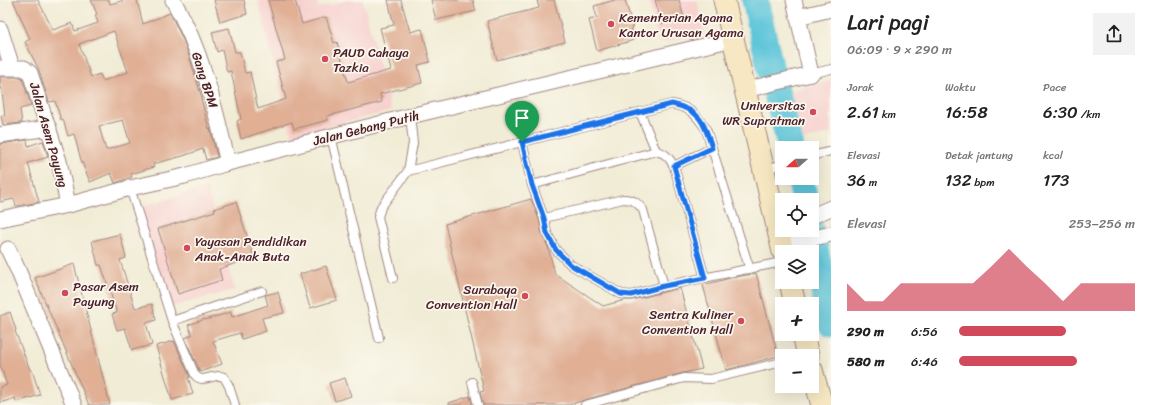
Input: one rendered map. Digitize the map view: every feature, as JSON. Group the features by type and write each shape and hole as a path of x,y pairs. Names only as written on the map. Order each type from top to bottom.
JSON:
{"main road":[{"path":"724,0 733,39 751,89 773,167 781,243"},
{"path":"819,393 822,405"}],"street":[{"name":"Gang BPM","path":"173,0 188,31 207,81 228,163"},
{"path":"751,89 812,74 794,0"},
{"path":"798,17 831,9"},
{"path":"0,29 6,67"},
{"name":"Jalan Gebang Putih","path":"0,219 68,205 130,188 186,176 228,163 410,116 733,39"},
{"name":"Jalan Asem Payung","path":"6,67 24,68 30,73 59,161 68,205"},
{"path":"0,135 49,128"},
{"path":"819,213 829,209"},
{"path":"781,243 805,240 831,234"},
{"path":"8,249 22,277 74,405"}],"lane":[{"path":"812,74 831,69"},
{"path":"408,171 672,104 684,106 695,113 706,129 750,270"},
{"path":"640,112 656,151"},
{"path":"393,278 378,217 381,207 408,171 413,143 410,116"},
{"path":"331,136 379,338"},
{"path":"522,142 532,185 544,218 547,233 556,250 571,265 621,294 631,295 664,286 750,270 781,243"},
{"path":"674,166 712,148"},
{"path":"532,185 656,151 663,152 669,157 674,166 705,278"},
{"path":"819,154 831,151"},
{"path":"130,188 172,321 195,375 202,380 221,375 224,377 229,386 235,405"},
{"path":"544,218 623,199 632,199 638,203 643,210 664,286"},
{"path":"172,321 262,291"},
{"path":"584,405 684,378 711,379 775,364"},
{"path":"472,382 478,405"}],"shaded area":[{"name":"PAUD Cahaya Tazkia","path":"258,0 316,0 319,8 349,0 363,0 391,111 292,136"},
{"path":"649,0 697,0 704,32 659,42"},
{"name":"Universitas WR Supratman","path":"831,80 831,133 802,141 788,92"},
{"name":"Yayasan Pendidikan Anak-Anak Buta","path":"207,188 235,290 170,307 138,207"}],"building":[{"path":"13,0 38,0 53,30 72,23 75,31 98,23 95,15 97,14 91,0 109,0 110,4 125,0 137,0 143,24 170,13 184,42 191,62 217,157 206,160 203,149 153,164 154,167 131,174 132,177 115,183 111,173 90,182 81,160 74,134 68,136 63,119 61,120 55,101 49,102 39,70 25,42 30,39","holes":["114,31 128,72 103,81 100,74 91,77 79,44","123,120 130,143 106,150 99,126"]},
{"path":"214,0 244,0 247,14 220,22"},
{"path":"268,0 295,0 302,24 326,17 334,43 337,42 348,82 391,70 380,28 394,25 388,0 401,0 410,32 422,29 430,62 418,65 422,83 380,94 382,102 327,116 328,120 294,129 292,122 241,139 237,121 241,119 231,71 227,72 222,50 217,52 212,32 229,28 235,52 240,52 245,73 250,72 258,109 286,99 276,62 285,60"},
{"path":"431,0 473,0 476,11 436,20"},
{"path":"537,0 554,0 565,42 497,60 487,21 539,8"},
{"name":"Kementerian Agama Kantor Urusan Agama","path":"615,0 625,0 633,27 631,27 634,40 597,51 589,20 597,18 594,6"},
{"path":"655,0 679,0 684,18 662,24"},
{"path":"0,77 22,78 31,106 20,109 22,123 3,125 1,116 5,115"},
{"path":"27,140 28,146 43,141 48,157 28,163 39,202 16,206 14,199 0,202 0,144"},
{"name":"Surabaya Convention Hall","path":"531,199 539,219 542,234 548,247 555,274 603,306 680,288 702,369 569,405 483,405 480,392 484,391 445,224"},
{"path":"236,202 254,257 219,269 222,280 178,294 158,229 215,211 214,209"},
{"path":"120,234 126,258 120,260 135,308 152,304 156,320 146,323 152,345 132,350 125,328 117,330 112,314 117,313 101,265 98,265 92,241"},
{"path":"74,264 110,405 89,405 35,278"},
{"path":"326,266 337,300 310,308 300,274"},
{"name":"Sentra Kuliner Convention Hall","path":"756,273 776,349 775,357 726,370 703,285"},
{"path":"278,292 284,313 262,318 266,331 242,339 240,333 213,341 222,364 200,372 185,338 192,335 188,325 231,312 232,317 268,305 265,295"},
{"path":"10,312 16,330 15,331 30,370 32,370 40,395 16,402 15,398 0,403 0,387 7,385 0,365 0,316"},
{"path":"174,341 190,377 188,377 193,394 172,400 156,346"},
{"path":"345,378 351,396 335,401 329,383"},
{"path":"470,396 472,405 449,405 449,403"}],"waterway":[{"path":"755,0 789,141"},
{"path":"802,185 803,193"},
{"path":"813,237 831,323"}],"place":[{"name":"Kementerian Agama Kantor Urusan Agama","path":"611,24"},
{"name":"PAUD Cahaya Tazkia","path":"325,59"},
{"name":"Universitas WR Supratman","path":"813,112"},
{"name":"Yayasan Pendidikan Anak-Anak Buta","path":"187,248"},
{"name":"Pasar Asem Payung","path":"65,293"},
{"name":"Surabaya Convention Hall","path":"525,296"},
{"name":"Sentra Kuliner Convention Hall","path":"741,321"}],"route":[{"path":"672,104 684,106 695,113 706,129 712,148 674,166 705,278 664,286 644,293 631,295 621,294 571,265 556,250 547,233 544,218 532,185 522,142 672,104"}]}
